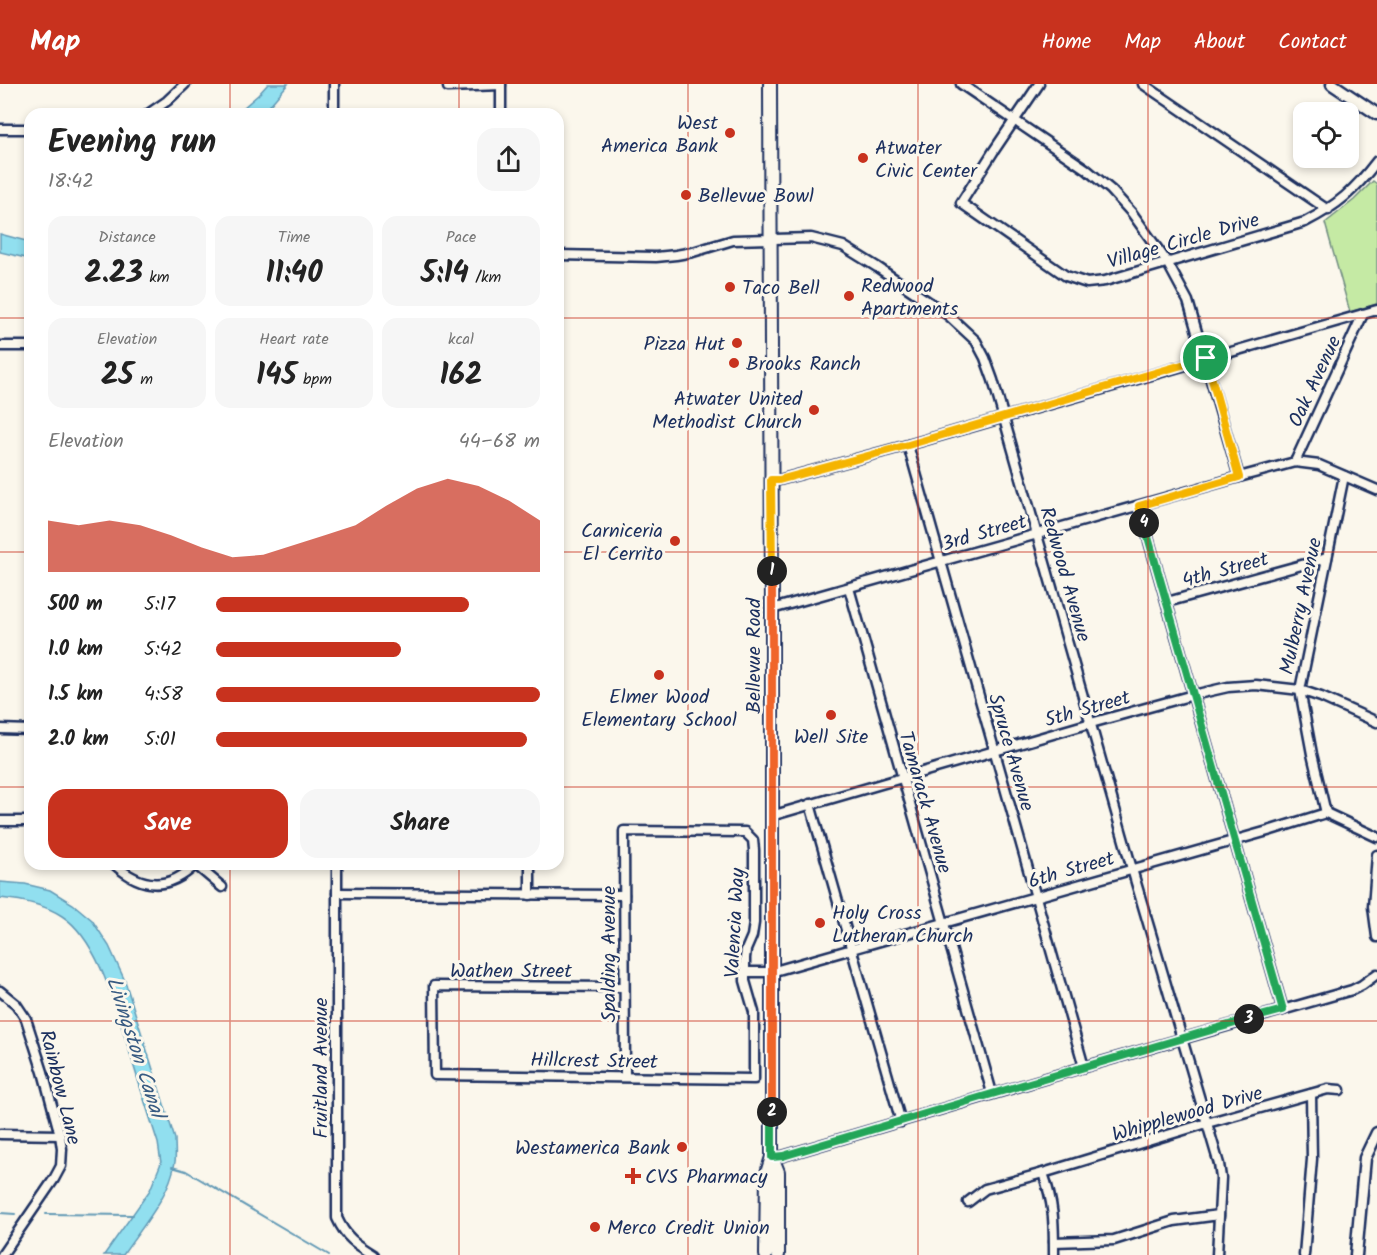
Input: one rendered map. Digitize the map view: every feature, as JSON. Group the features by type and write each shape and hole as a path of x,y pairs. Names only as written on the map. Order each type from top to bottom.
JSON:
{"main road":[{"name":"Bellevue Road","path":"766,1255 767,1173 772,1157 770,84"},
{"name":"Bellevue Road","path":"772,1157 778,1172 778,1255"}],"street":[{"path":"334,84 334,108"},
{"path":"961,84 1086,169 1111,190 1132,213 1167,262 1188,301 1239,477"},
{"path":"1015,120 1039,84"},
{"path":"1143,84 1328,210"},
{"path":"1332,84 1377,114"},
{"path":"156,108 180,85"},
{"path":"448,87 501,85 501,108"},
{"name":"Village Circle Drive","path":"1015,120 961,203 1066,276 1087,283 1106,281 1305,222 1346,197 1377,161"},
{"path":"0,129 24,129"},
{"name":"Redwood Avenue","path":"564,255 673,256 734,240 811,238 843,246 877,267 948,315 975,341 985,358 993,380 1132,869 1219,1164 1221,1178 1217,1255"},
{"path":"771,480 779,480 908,445 1377,310"},
{"name":"Oak Avenue","path":"1295,462 1363,314"},
{"path":"0,346 24,346"},
{"name":"Spruce Avenue","path":"908,445 1084,1066"},
{"name":"3rd Street","path":"772,609 1295,462 1319,465 1377,490"},
{"name":"Mulberry Avenue","path":"1326,813 1300,690 1344,476"},
{"path":"1139,506 1283,1010"},
{"name":"4th Street","path":"1167,602 1327,558"},
{"name":"Tamarack Avenue","path":"849,588 992,1094"},
{"name":"5th Street","path":"771,816 1091,723 1228,687 1270,685 1300,690 1322,697 1377,722"},
{"path":"0,729 24,730"},
{"path":"810,804 901,1122"},
{"path":"1326,813 1377,837"},
{"name":"6th Street","path":"745,972 771,972 1235,841 1326,813"},
{"path":"0,821 24,821"},
{"name":"Valencia Way","path":"624,831 745,832 753,840 754,923 746,950 745,981 754,1012 754,1079"},
{"name":"Spalding Avenue","path":"624,831 625,1077"},
{"path":"1377,855 1373,907 1377,937"},
{"path":"123,870 137,880 149,884 180,877 189,870"},
{"path":"202,870 222,887"},
{"name":"Fruitland Avenue","path":"337,870 337,1218 342,1230 354,1243 374,1255"},
{"path":"530,870 530,895"},
{"path":"337,893 624,895"},
{"path":"772,1157 783,1156 1084,1066 1352,990 1377,974"},
{"name":"Wathen Street","path":"435,1075 434,986 624,987"},
{"name":"Rainbow Lane","path":"0,991 16,1004 26,1019 43,1072 62,1149 62,1166 38,1205 2,1255"},
{"name":"Hillcrest Street","path":"435,1075 754,1079"},
{"name":"Whipplewood Drive","path":"968,1202 986,1189 1328,1089 1341,1090"},
{"path":"1304,1255 1312,1159 1311,1094"},
{"path":"1356,1255 1365,1158 1377,1132"},
{"path":"0,1134 60,1135"},
{"path":"1043,1173 1050,1193 1054,1224 1054,1255"},
{"path":"1054,1242 1114,1240 1174,1221 1220,1215"}],"green space":[{"path":"1373,181 1377,184 1377,304 1350,312 1325,223"}],"water":[{"path":"268,84 288,84 267,108 243,108"},
{"path":"0,234 24,240 24,258 0,252"},
{"name":"Livingston Canal","path":"0,882 25,884 50,890 73,904 92,920 109,946 125,981 175,1139 175,1162 161,1199 123,1255 104,1255 150,1190 161,1163 158,1143 118,1016 96,958 75,927 48,908 24,901 0,898"}],"waterway":[{"path":"172,1167 186,1171 329,1255"},
{"path":"0,1213 15,1214"},
{"path":"46,1214 133,1215"}],"place":[{"name":"West America Bank","path":"730,133"},
{"name":"Atwater Civic Center","path":"863,158"},
{"name":"Bellevue Bowl","path":"686,195"},
{"name":"Taco Bell","path":"730,287"},
{"name":"Redwood Apartments","path":"849,296"},
{"name":"Pizza Hut","path":"737,343"},
{"name":"Brooks Ranch","path":"734,363"},
{"name":"Atwater United Methodist Church","path":"814,410"},
{"name":"Carniceria El Cerrito","path":"675,541"},
{"name":"Elmer Wood Elementary School","path":"659,675"},
{"name":"Well Site","path":"831,715"},
{"name":"Holy Cross Lutheran Church","path":"820,923"},
{"name":"Westamerica Bank","path":"682,1147"},
{"name":"CVS Pharmacy","path":"633,1176"},
{"name":"Merco Credit Union","path":"595,1227"}],"route":[{"path":"1206,358 1239,477 1139,506 1283,1010 1084,1066 783,1156 772,1157 771,480 779,480 908,445 1206,358"}]}
